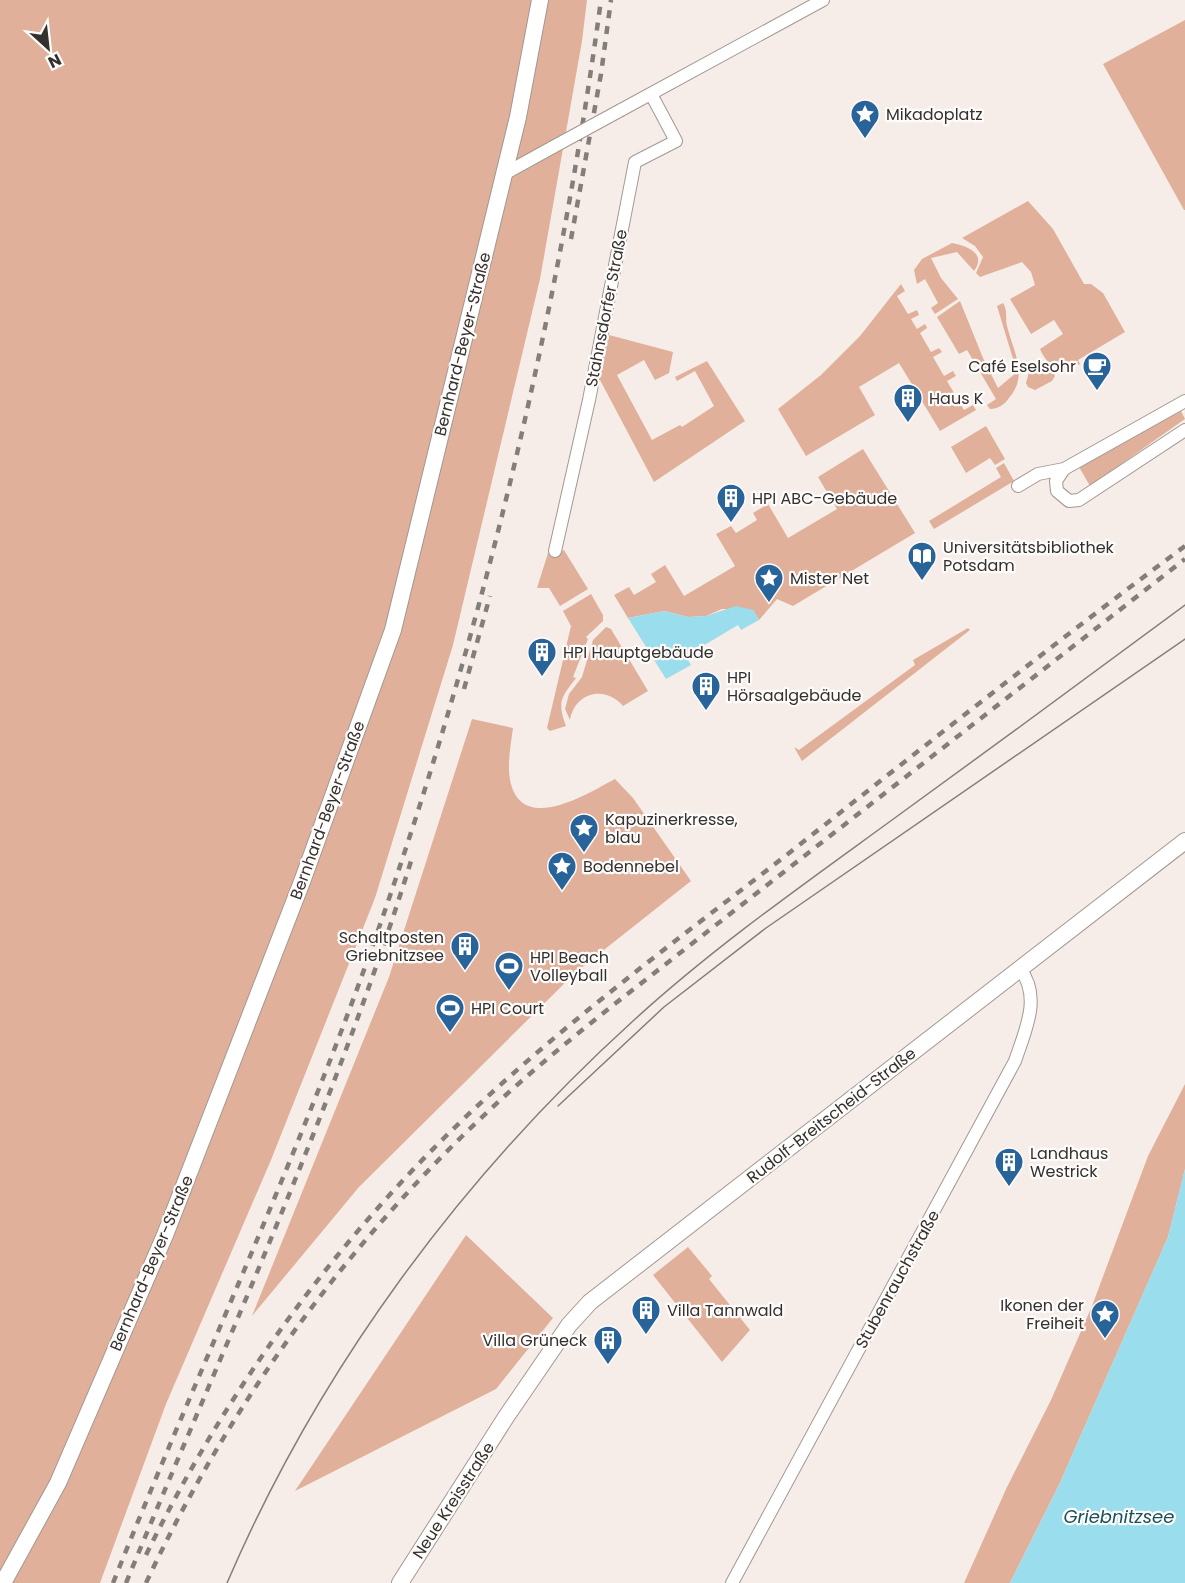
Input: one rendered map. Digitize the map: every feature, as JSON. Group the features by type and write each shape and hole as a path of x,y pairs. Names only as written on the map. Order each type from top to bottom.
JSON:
{"street":[{"name":"Bernhard-Beyer-Straße","path":"3,1583 58,1483 165,1235 303,879 393,630 504,174 540,0"},
{"path":"504,174 823,0"},
{"name":"Stahnsdorfer Straße","path":"555,551 589,400 635,162 676,141 651,94"},
{"path":"1018,486 1038,474 1064,469 1185,401"},
{"path":"1064,469 1056,481 1057,491 1069,501 1083,498 1185,430"},
{"name":"Rudolf-Breitscheid-Straße","path":"506,1417 569,1325 590,1302 1185,841"},
{"name":"Stubenrauchstraße","path":"732,1583 1015,1061 1031,1004 1029,980 1020,969"},
{"name":"Neue Kreisstraße","path":"400,1583 506,1417"}],"shaded area":[{"path":"0,0 587,0 582,41 540,279 453,645 375,898 271,1160 166,1404 100,1583 0,1583"},
{"path":"1185,20 1185,210 1184,210 1103,64"},
{"path":"1028,201 1053,229 1084,284 1091,284 1103,293 1125,332 1078,360 1080,364 1067,369 1051,364 1040,349 1063,334 1054,320 1031,334 1010,299 1035,285 1031,272 1022,262 980,277 976,273 983,257 975,246 962,238"},
{"path":"952,243 973,251 977,255 977,265 974,271 957,252 931,258 941,278 958,299 935,314 931,308 938,303 925,279 917,284 914,270 922,259"},
{"path":"901,284 905,291 897,296 908,314 917,310 919,315 911,319 917,329 925,324 927,328 920,333 931,352 939,348 942,352 933,357 944,376 953,371 956,376 947,381 964,410 973,405 976,410 940,431 899,363 859,387 875,415 806,456 778,409 821,375 860,336"},
{"path":"960,301 998,388 1017,372 997,306 1003,303 1005,308 1007,326 1019,372 1015,389 1001,406 996,408 990,409 987,405 996,399 967,350 959,354 937,317"},
{"path":"609,335 673,352 669,373 655,380 644,360 617,375 652,440 680,425 682,427 714,406 695,371 677,381 675,377 707,361 745,421 654,482 600,380"},
{"path":"1036,368 1052,369 1055,376 1052,381 1035,390 1028,387 1026,383 1029,372"},
{"path":"1181,411 1185,419 1090,486 1079,467"},
{"path":"986,426 1005,459 995,465 990,458 966,473 951,447"},
{"path":"863,449 915,533 793,606 777,599 759,620 753,610 722,609 706,616 688,617 664,611 628,618 614,595 629,587 634,595 656,582 651,574 665,565 684,596 735,566 716,534 731,526 736,533 757,520 753,513 768,504 788,538 837,509 818,477"},
{"path":"1004,463 1014,481 934,529 929,521 1001,477 996,468"},
{"path":"564,550 588,589 560,606 549,588 537,588 548,553 555,555"},
{"path":"591,594 603,615 603,621 586,637 588,639 573,677 576,678 562,700 566,726 550,731 547,728 571,626 563,611"},
{"path":"606,627 611,629 648,691 623,706 608,695 592,695 578,703 570,720 565,709 569,694 582,677 593,640"},
{"path":"968,628 970,630 802,761 794,747 799,750 915,665 913,660"},
{"path":"472,719 513,728 509,760 510,780 516,796 527,805 540,808 555,806 587,794 615,779 633,798 691,881 576,972 359,1187 252,1316 389,977"},
{"path":"1185,1084 1185,1169 1168,1237 1059,1485 1010,1583 964,1583 1007,1487 1051,1400 1092,1306 1148,1156"},
{"path":"466,1235 553,1318 496,1389 295,1491"},
{"path":"688,1247 712,1276 709,1279 750,1330 722,1362 653,1275"}],"water":[{"path":"736,606 753,610 759,620 741,630 738,625 686,656 691,665 666,679 628,618 664,611 688,617 706,616"},
{"name":"Griebnitzsee","path":"1185,1169 1185,1583 1010,1583 1059,1485 1168,1237"}],"tram line":[{"path":"227,1583 264,1504 305,1427 351,1352 400,1280 453,1211 570,1081 633,1021 727,942 1185,605"},
{"path":"558,1106 664,1007 766,928 1185,639"}],"railway":[{"path":"113,1583 309,1114 369,956 409,840 479,603 510,484 562,243 601,0"},
{"path":"571,239 601,74 611,0"},
{"path":"146,1555 207,1442 277,1334 357,1233 399,1184 444,1138 525,1063 653,958 1033,661 1185,546"},
{"path":"146,1583 213,1455 291,1335 380,1223 480,1119 549,1057 621,999 1185,559"},
{"path":"464,689 490,596"},
{"path":"126,1583 314,1133 382,951 412,858"}],"place":[{"name":"Mikadoplatz","path":"865,140"},
{"name":"Café Eselsohr","path":"1097,392"},
{"name":"Haus K","path":"908,424"},
{"name":"HPI ABC-Gebäude","path":"731,524"},
{"name":"Universitätsbibliothek Potsdam","path":"922,582"},
{"name":"Mister Net","path":"769,604"},
{"name":"HPI Hauptgebäude","path":"542,678"},
{"name":"HPI Hörsaalgebäude","path":"706,712"},
{"name":"Kapuzinerkresse, blau","path":"584,854"},
{"name":"Bodennebel","path":"562,892"},
{"name":"Schaltposten Griebnitzsee","path":"465,972"},
{"name":"HPI Beach Volleyball","path":"509,992"},
{"name":"HPI Court","path":"450,1034"},
{"name":"Landhaus Westrick","path":"1009,1188"},
{"name":"Villa Tannwald","path":"646,1336"},
{"name":"Ikonen der Freiheit","path":"1105,1340"},
{"name":"Villa Grüneck","path":"608,1366"}]}
